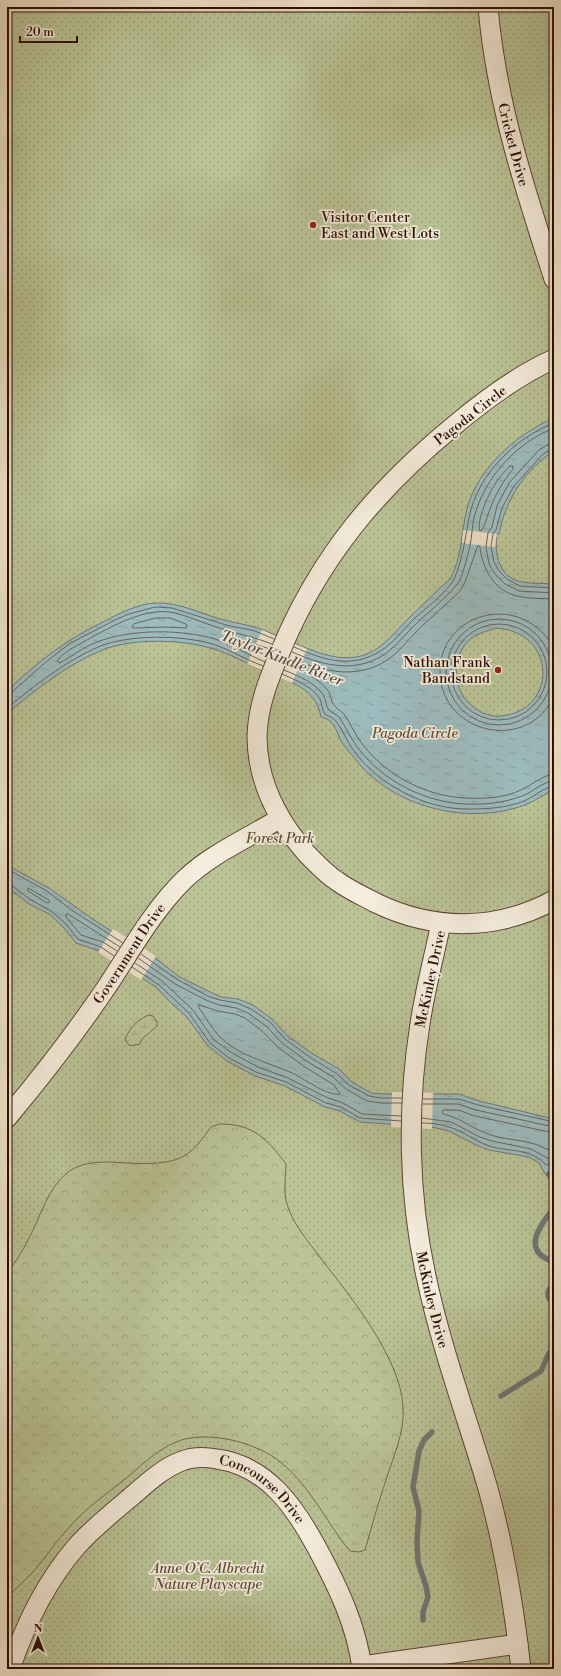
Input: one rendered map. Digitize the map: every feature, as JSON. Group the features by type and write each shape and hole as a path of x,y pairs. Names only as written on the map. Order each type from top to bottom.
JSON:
{"street":[{"name":"Cricket Drive","path":"488,7 491,39 497,74 513,148 554,279"},
{"name":"Pagoda Circle","path":"554,359 503,388 438,440 376,499 355,523 306,596 270,674 258,717 258,752 265,786 279,819 292,837 313,861 335,880 389,909 410,917 441,923 464,924 504,920 529,912 554,900"},
{"name":"Government Drive","path":"7,1118 71,1038 168,897 186,878 209,861 279,819"},
{"name":"McKinley Drive","path":"441,923 420,1023 413,1088 413,1184 425,1274 438,1324 487,1486 506,1561 521,1669"},
{"name":"Concourse Drive","path":"10,1669 36,1607 76,1547 111,1514 168,1468 182,1461 195,1458 225,1460 256,1472 282,1494 294,1508 330,1572 343,1601 352,1626 362,1667 518,1644"}],"green space":[{"name":"Forest Park","path":"7,7 554,7 554,1669 7,1669"},
{"path":"148,1015 153,1016 157,1022 157,1026 142,1039 140,1044 130,1046 125,1040 131,1028"},
{"path":"220,1124 232,1125 251,1130 266,1140 286,1164 285,1194 293,1219 373,1329 394,1369 400,1388 403,1407 402,1426 398,1444 380,1497 365,1550 359,1552 350,1551 307,1490 287,1468 275,1458 265,1452 240,1442 213,1437 200,1437 176,1442 158,1452 85,1511 66,1530 32,1573 7,1599 7,1273 26,1244 50,1194 61,1178 68,1172 83,1165 93,1163 109,1162 148,1164 167,1162 184,1156 199,1143 211,1127"}],"water":[{"name":"Taylor Kindle River","path":"554,418 554,451 544,458 525,476 511,498 499,534 497,534 496,542 496,549 500,564 508,576 514,580 522,582 554,584 554,789 532,802 504,811 459,813 436,809 394,793 376,780 360,765 341,741 333,724 329,720 321,717 314,699 307,692 292,683 238,659 198,645 155,641 125,644 100,651 63,671 7,713 7,691 41,661 78,635 129,609 142,605 163,603 187,608 265,630 310,650 329,656 348,658 358,657 373,651 389,638 449,580 457,563 469,501 476,486 486,471 510,445 539,425","holes":["495,628 516,632 531,642 540,656 543,672 541,687 533,701 519,711 500,716 482,713 468,702 462,695 459,687 456,669 461,651 466,643 473,637"]},
{"path":"7,865 49,888 97,922 155,958 180,977 221,997 238,999 253,1005 272,1019 288,1036 313,1054 339,1069 352,1082 371,1093 459,1094 479,1101 554,1119 554,1165 550,1168 551,1180 545,1174 539,1163 529,1157 489,1150 449,1131 432,1127 360,1122 340,1111 325,1107 285,1086 255,1076 227,1061 208,1046 186,1016 156,987 99,951 76,943 63,927 49,914 29,904 7,887"}],"pier":[{"path":"463,530 497,534 495,547 462,543"},
{"path":"262,630 307,649 292,683 247,664"},
{"path":"113,929 156,956 141,980 98,952"},
{"path":"392,1092 433,1093 432,1129 391,1127"}],"waterway":[{"path":"549,1174 554,1184"},
{"path":"554,1208 543,1222 536,1237 535,1245 544,1257 554,1262"},
{"path":"554,1285 550,1288 548,1294 550,1300 554,1300"},
{"path":"501,1396 541,1371 549,1353 554,1351"},
{"path":"423,1620 423,1612 428,1597 418,1562 417,1542 419,1511 413,1487 419,1451 424,1440 432,1432"}],"place":[{"name":"Visitor Center East and West Lots","path":"313,225"},
{"name":"Nathan Frank Bandstand","path":"498,670"}],"park label":[{"name":"Anne O’C. Albrecht Nature Playscape","path":"208,1576"}]}
